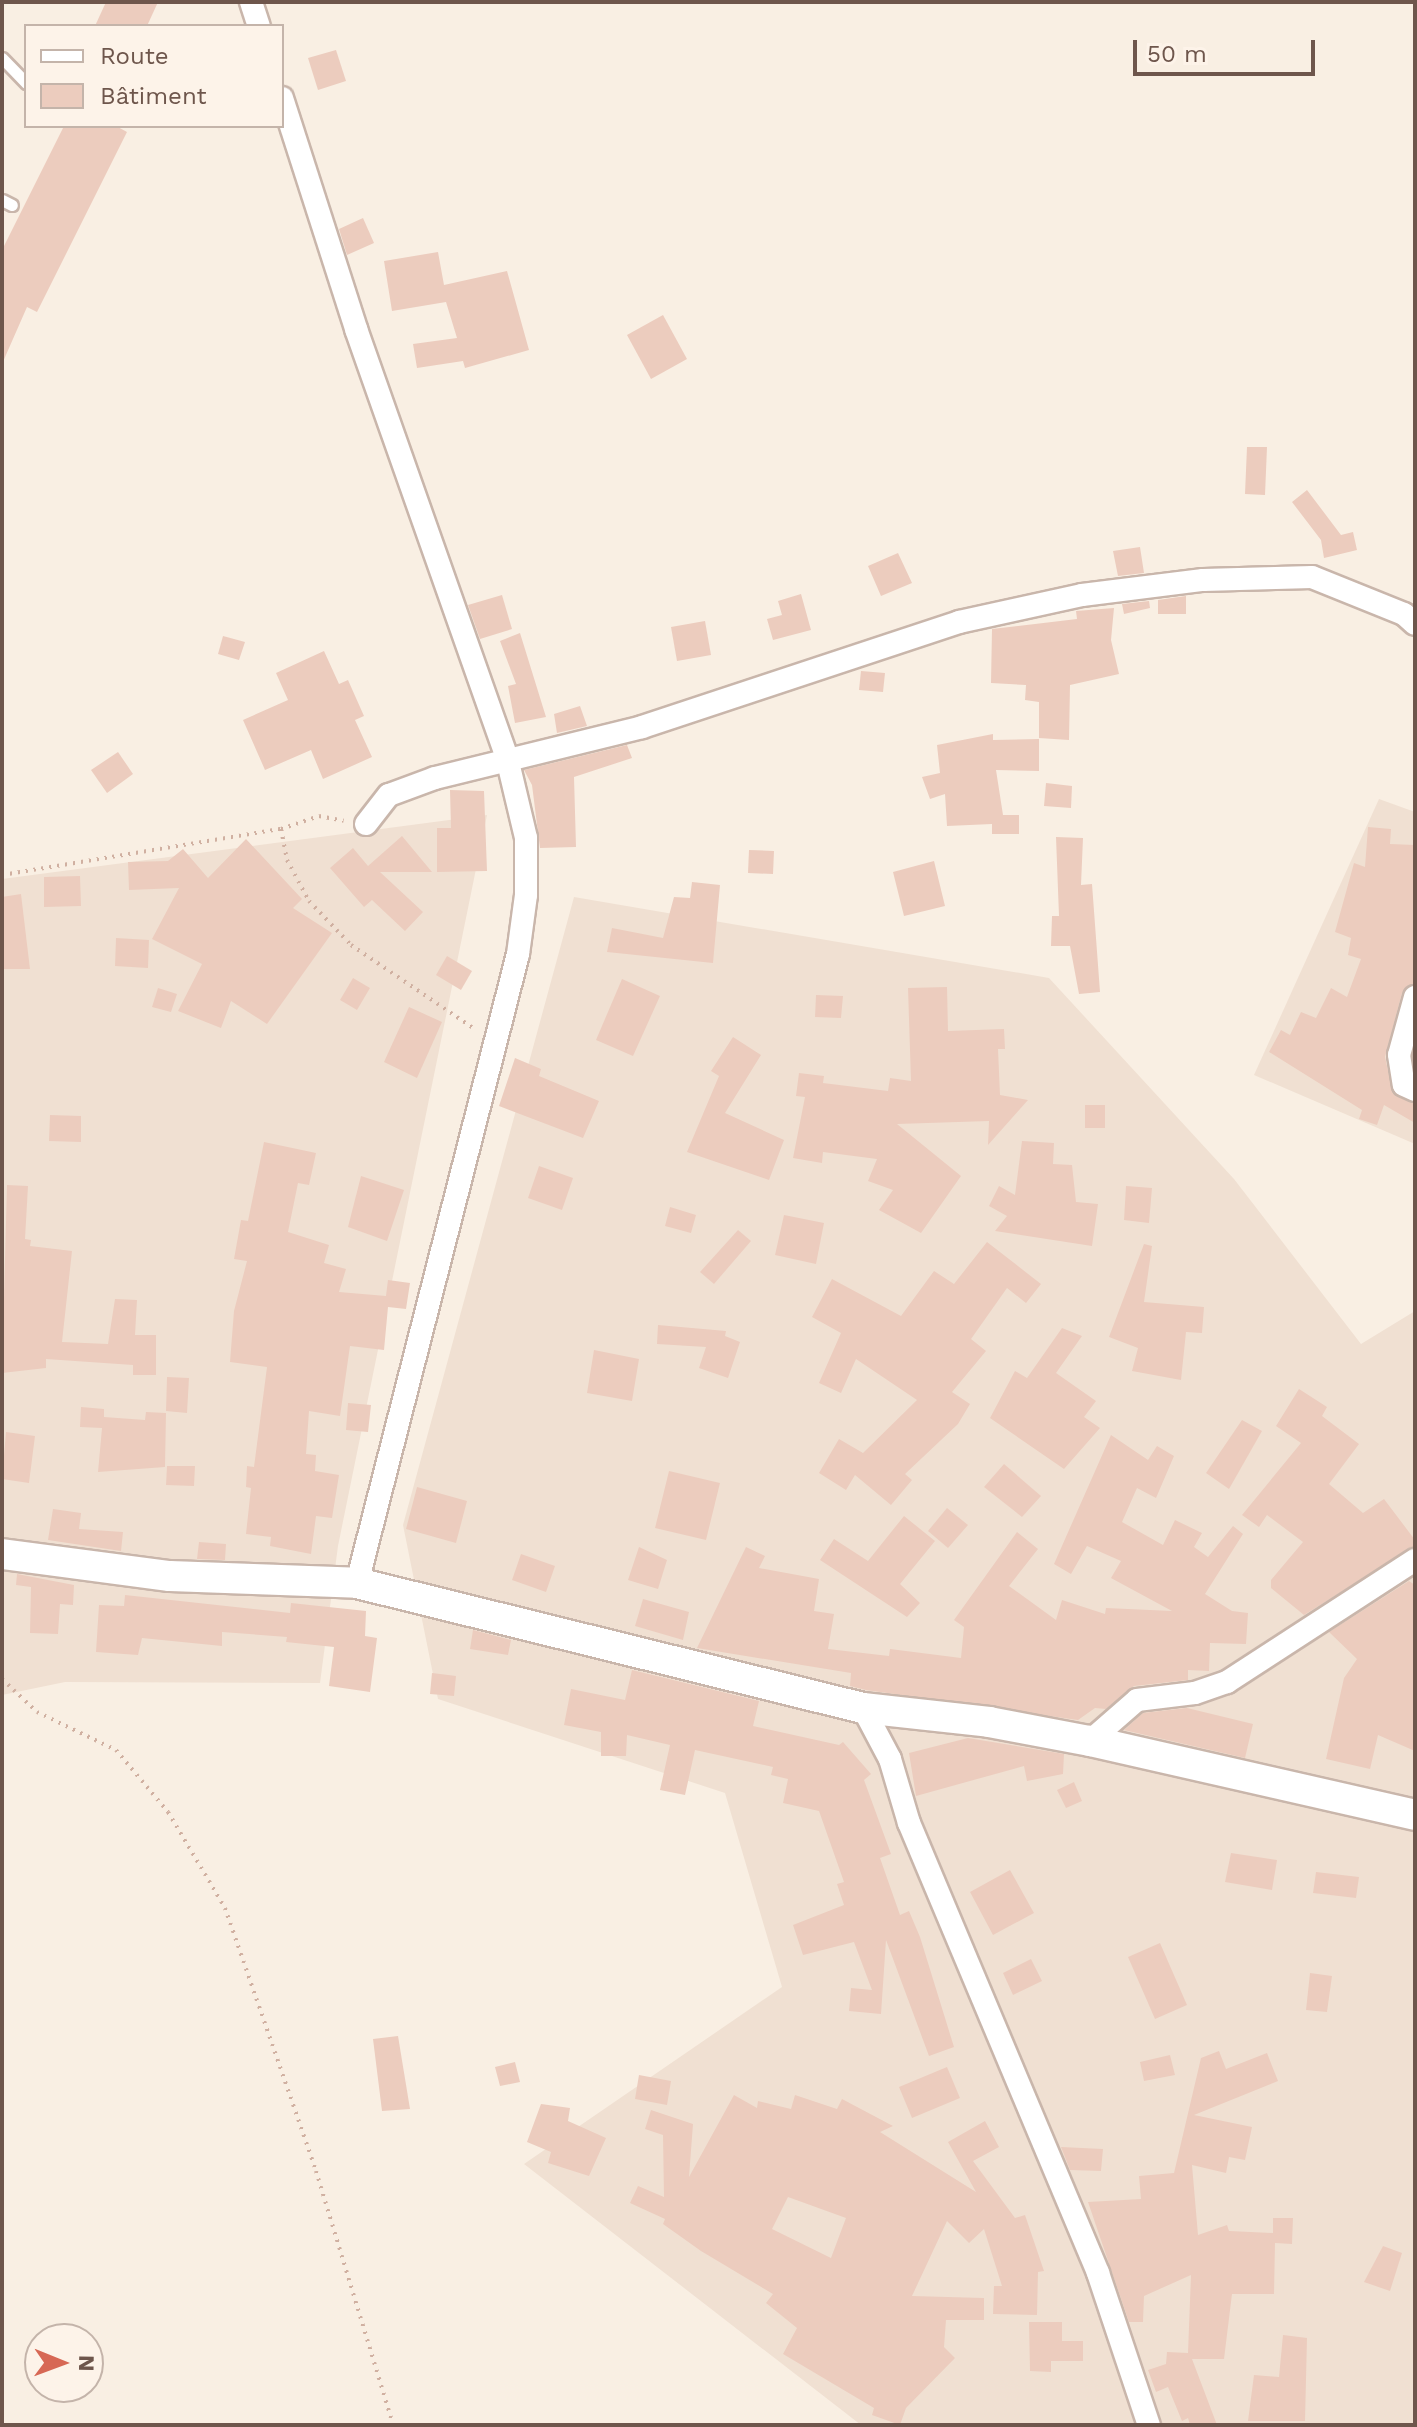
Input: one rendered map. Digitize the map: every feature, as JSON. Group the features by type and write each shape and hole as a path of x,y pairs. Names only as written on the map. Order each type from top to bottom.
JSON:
{"street":[{"path":"251,2 258,24"},
{"path":"284,104 356,329 507,758 526,838 526,895 518,954 357,1583"},
{"path":"366,824 389,795 507,758 642,727 959,622 1082,595 1203,580 1312,577 1404,614 1415,624"},
{"path":"1415,997 1399,1055 1404,1085 1415,1090"},
{"path":"2,1554 170,1576 357,1583 863,1708 989,1722 1090,1741 1415,1815"},
{"path":"1090,1741 1137,1700 1195,1693 1227,1682 1415,1560"},
{"path":"863,1708 890,1759 909,1823 1098,2273 1149,2425"}],"lane":[{"path":"2,58 24,81"}],"path":[{"path":"2,875 281,829 319,816 366,824"},
{"path":"281,829 287,860 309,901 351,945 494,1043"},
{"path":"2,1679 37,1712 116,1750 168,1812 225,1908 316,2171 393,2425"}],"shaded area":[{"path":"1379,799 1415,812 1415,1144 1254,1075"},
{"path":"487,815 338,1546 320,1683 65,1682 2,1695 2,879"},
{"path":"574,897 1049,978 1234,1179 1361,1344 1415,1311 1415,2425 861,2425 524,2164 782,1987 725,1793 438,1699 403,1525"}],"building":[{"path":"106,2 158,2 148,24 96,24"},
{"path":"336,50 346,81 318,90 308,58"},
{"path":"63,128 120,128 127,132 37,312 27,307 2,364 2,250"},
{"path":"363,218 374,243 347,255 339,229"},
{"path":"438,252 444,285 507,271 529,350 465,368 463,361 417,368 413,344 457,338 446,302 392,311 384,261"},
{"path":"663,315 687,359 651,379 627,335"},
{"path":"1247,447 1267,447 1265,495 1245,494"},
{"path":"1307,490 1341,535 1353,532 1357,550 1324,558 1321,540 1292,502"},
{"path":"1140,547 1144,573 1118,576 1113,551"},
{"path":"898,553 912,583 881,596 868,566"},
{"path":"801,594 811,630 773,640 767,619 782,615 778,601"},
{"path":"502,595 512,629 480,639 468,605"},
{"path":"1186,596 1186,614 1158,614 1158,600"},
{"path":"1149,601 1150,608 1124,614 1122,604"},
{"path":"1114,608 1111,640 1119,674 1070,685 1069,740 1039,738 1039,702 1025,700 1026,685 991,683 992,629 1077,619 1076,611"},
{"path":"705,621 711,655 677,661 671,627"},
{"path":"520,633 546,717 515,723 508,686 516,684 500,641"},
{"path":"223,636 245,642 239,660 218,654"},
{"path":"324,651 339,684 348,680 364,716 355,720 372,757 323,779 311,750 265,770 243,720 288,700 276,673"},
{"path":"861,671 885,673 883,692 859,690"},
{"path":"580,706 587,726 557,733 554,714"},
{"path":"993,734 993,740 1039,739 1039,771 996,770 1003,815 1019,815 1019,834 992,834 992,824 947,826 945,794 930,799 922,777 940,773 937,745"},
{"path":"627,745 632,758 574,777 576,847 540,848 532,785 524,770"},
{"path":"118,752 133,774 107,793 91,770"},
{"path":"1046,783 1072,786 1071,808 1044,806"},
{"path":"450,790 484,791 487,871 437,872 437,828 451,828"},
{"path":"1368,827 1391,829 1390,844 1415,845 1415,983 1402,993 1385,1057 1393,1093 1415,1104 1415,1123 1384,1105 1377,1125 1359,1119 1362,1110 1269,1052 1281,1030 1290,1035 1301,1012 1316,1018 1331,988 1347,997 1361,959 1348,955 1351,938 1335,932 1354,863 1365,867"},
{"path":"402,836 432,872 380,872 423,912 405,931 372,900 364,907 330,868 353,848 368,866"},
{"path":"1056,837 1083,838 1081,885 1092,884 1100,992 1079,994 1070,946 1051,946 1052,916 1059,916"},
{"path":"246,839 302,899 293,908 332,933 267,1024 231,1001 221,1028 178,1011 202,964 152,939 179,888 129,890 128,862 168,861 183,849 208,878"},
{"path":"749,850 774,851 773,874 748,873"},
{"path":"934,861 945,906 904,916 893,872"},
{"path":"80,876 81,906 44,907 44,877"},
{"path":"692,882 720,885 713,963 607,952 612,928 663,938 674,897 690,898"},
{"path":"21,894 30,969 2,969 2,897"},
{"path":"116,938 149,940 148,968 115,966"},
{"path":"447,956 472,971 461,990 436,975"},
{"path":"353,978 370,988 357,1010 340,1000"},
{"path":"622,979 660,996 633,1056 596,1040"},
{"path":"947,987 948,1031 1004,1029 1005,1049 998,1049 1000,1095 1028,1100 988,1145 989,1121 897,1124 961,1176 921,1233 879,1210 893,1190 868,1181 877,1159 823,1152 822,1163 793,1158 805,1097 796,1096 799,1073 824,1076 823,1083 888,1091 890,1078 911,1081 908,988"},
{"path":"158,988 177,994 171,1012 152,1007"},
{"path":"816,995 843,996 841,1018 815,1017"},
{"path":"409,1007 442,1022 417,1078 384,1062"},
{"path":"733,1037 761,1055 725,1113 784,1140 769,1180 687,1152 719,1076 711,1071"},
{"path":"515,1058 541,1069 539,1076 599,1101 583,1138 499,1106"},
{"path":"1085,1105 1105,1105 1105,1128 1085,1128"},
{"path":"50,1115 81,1116 81,1142 49,1141"},
{"path":"1022,1141 1054,1143 1053,1164 1072,1165 1076,1202 1098,1204 1092,1246 995,1231 1007,1216 989,1206 999,1186 1015,1195"},
{"path":"264,1142 316,1153 309,1185 298,1183 288,1232 329,1245 324,1263 346,1269 339,1292 386,1296 388,1280 410,1283 406,1309 388,1307 384,1350 350,1346 340,1416 309,1411 306,1454 316,1455 315,1471 339,1475 332,1518 316,1516 311,1554 270,1546 271,1537 246,1534 251,1488 246,1487 247,1466 254,1467 267,1367 230,1362 234,1311 247,1261 234,1259 241,1220 248,1221"},
{"path":"539,1166 573,1178 562,1210 528,1198"},
{"path":"361,1176 404,1190 387,1241 348,1227"},
{"path":"7,1185 28,1186 25,1239 31,1240 30,1246 72,1251 62,1342 108,1344 115,1299 137,1300 135,1335 156,1335 156,1375 133,1375 133,1365 46,1359 46,1368 2,1373"},
{"path":"1126,1186 1152,1188 1149,1223 1124,1220"},
{"path":"670,1207 696,1215 691,1233 665,1226"},
{"path":"784,1215 824,1223 816,1264 775,1255"},
{"path":"738,1230 751,1241 714,1284 700,1272"},
{"path":"987,1242 1041,1284 1026,1303 1007,1288 971,1339 986,1351 952,1392 970,1404 958,1424 905,1474 912,1480 891,1505 855,1475 846,1490 819,1473 839,1439 863,1453 917,1400 856,1359 841,1393 819,1383 841,1333 812,1317 832,1279 901,1316 934,1271 954,1284"},
{"path":"1144,1244 1152,1246 1144,1302 1204,1307 1202,1333 1186,1332 1181,1380 1132,1371 1138,1348 1109,1337"},
{"path":"658,1325 726,1331 725,1336 740,1342 728,1378 699,1368 706,1347 657,1344"},
{"path":"1062,1328 1082,1336 1056,1373 1096,1401 1084,1417 1100,1428 1064,1469 990,1418 1015,1371 1027,1378"},
{"path":"594,1350 639,1359 632,1401 587,1393"},
{"path":"167,1377 189,1378 187,1413 166,1411"},
{"path":"1299,1389 1327,1407 1322,1416 1359,1444 1329,1484 1363,1513 1384,1499 1415,1540 1415,1546 1304,1615 1271,1588 1271,1580 1303,1542 1267,1515 1259,1527 1242,1515 1301,1443 1276,1426"},
{"path":"348,1403 371,1405 368,1432 346,1430"},
{"path":"81,1407 104,1409 104,1417 145,1420 146,1412 166,1413 165,1467 98,1472 102,1428 80,1427"},
{"path":"1242,1420 1262,1431 1229,1489 1206,1473"},
{"path":"6,1432 35,1436 29,1483 2,1479"},
{"path":"1111,1435 1148,1460 1157,1446 1174,1456 1156,1498 1137,1488 1122,1522 1163,1545 1175,1520 1202,1533 1194,1547 1208,1557 1233,1526 1243,1534 1205,1594 1232,1611 1248,1613 1246,1644 1210,1643 1209,1671 1188,1670 1188,1680 1134,1686 1106,1709 1095,1708 1078,1720 866,1690 850,1686 851,1673 697,1648 746,1547 765,1556 759,1568 819,1579 814,1611 834,1614 828,1649 889,1656 890,1649 961,1658 964,1627 954,1620 1017,1532 1038,1549 1009,1586 1056,1620 1062,1600 1105,1614 1106,1608 1172,1611 1111,1578 1121,1561 1087,1546 1071,1574 1054,1564"},
{"path":"1004,1464 1041,1496 1022,1517 984,1487"},
{"path":"167,1466 195,1466 194,1486 166,1485"},
{"path":"669,1471 720,1483 706,1540 655,1528"},
{"path":"417,1487 467,1501 456,1543 406,1529"},
{"path":"947,1508 968,1525 948,1548 928,1531"},
{"path":"53,1509 81,1513 79,1529 123,1532 121,1551 48,1540"},
{"path":"904,1516 935,1541 900,1584 920,1603 907,1617 820,1560 834,1539 868,1561"},
{"path":"199,1542 226,1544 225,1560 197,1559"},
{"path":"639,1547 667,1560 658,1589 628,1580"},
{"path":"521,1554 555,1566 546,1592 512,1580"},
{"path":"17,1574 74,1585 73,1605 60,1604 58,1634 30,1633 31,1587 16,1585"},
{"path":"1409,1581 1415,1585 1415,1751 1378,1735 1370,1769 1326,1759 1344,1678 1357,1659 1329,1632"},
{"path":"125,1595 290,1613 291,1603 366,1611 365,1636 377,1638 370,1692 329,1686 334,1647 286,1642 287,1637 222,1632 222,1646 142,1638 138,1655 96,1652 99,1605 124,1606"},
{"path":"643,1599 689,1612 683,1640 635,1626"},
{"path":"473,1630 511,1640 508,1655 470,1649"},
{"path":"632,1670 759,1701 753,1726 839,1745 843,1742 871,1774 864,1780 891,1854 880,1858 900,1915 909,1911 920,1937 954,2047 929,2056 886,1940 881,2014 849,2011 851,1988 872,1990 854,1942 803,1955 793,1925 844,1905 837,1884 844,1882 819,1811 783,1803 788,1779 771,1775 773,1767 695,1750 685,1795 660,1790 670,1745 627,1735 626,1756 601,1756 601,1732 564,1725 571,1689 625,1700"},
{"path":"432,1673 456,1676 454,1696 430,1694"},
{"path":"1187,1708 1253,1724 1245,1758 1124,1730 1143,1713"},
{"path":"968,1738 1064,1754 1063,1774 1027,1781 1024,1766 916,1796 909,1753"},
{"path":"1074,1782 1082,1801 1066,1808 1057,1790"},
{"path":"1231,1853 1277,1860 1272,1890 1225,1882"},
{"path":"1010,1870 1034,1913 993,1935 970,1892"},
{"path":"1316,1872 1359,1877 1356,1898 1313,1893"},
{"path":"1160,1943 1187,2005 1155,2019 1128,1957"},
{"path":"1031,1959 1042,1981 1013,1995 1003,1973"},
{"path":"1310,1973 1332,1976 1327,2012 1306,2010"},
{"path":"398,2036 410,2109 382,2111 373,2039"},
{"path":"1219,2051 1226,2069 1267,2053 1278,2081 1194,2115 1252,2127 1245,2160 1229,2157 1226,2173 1192,2165 1198,2235 1227,2225 1229,2231 1273,2233 1273,2218 1293,2218 1292,2244 1275,2243 1274,2294 1232,2294 1224,2359 1192,2359 1217,2425 1190,2425 1188,2418 1182,2421 1168,2387 1156,2392 1148,2370 1166,2364 1167,2352 1188,2353 1191,2275 1144,2296 1143,2322 1129,2322 1088,2202 1141,2199 1139,2176 1174,2173 1201,2058"},
{"path":"1170,2055 1175,2075 1144,2081 1140,2062"},
{"path":"515,2062 520,2082 500,2086 495,2067"},
{"path":"947,2067 960,2098 912,2118 899,2087"},
{"path":"639,2075 671,2081 667,2105 635,2099"},
{"path":"734,2095 757,2108 758,2101 791,2109 795,2095 837,2109 842,2099 893,2126 880,2132 976,2192 948,2142 985,2121 999,2147 973,2161 1015,2218 1025,2215 1044,2271 1038,2272 1037,2315 993,2314 994,2286 1002,2286 984,2229 969,2243 947,2221 912,2296 984,2298 984,2320 946,2320 944,2347 955,2358 906,2408 900,2425 872,2415 874,2408 783,2354 797,2328 766,2303 773,2294 701,2251 663,2224 665,2219 630,2203 638,2186 664,2197 663,2135 645,2129 651,2110 693,2124 689,2177","holes":["788,2197 846,2218 831,2258 772,2229"]},
{"path":"541,2104 570,2108 568,2121 606,2138 589,2176 548,2163 551,2152 527,2142"},
{"path":"1061,2147 1103,2149 1101,2171 1070,2170"},
{"path":"1383,2246 1402,2253 1390,2291 1364,2282"},
{"path":"1029,2322 1062,2322 1062,2341 1083,2341 1083,2361 1051,2361 1051,2372 1030,2371"},
{"path":"1283,2335 1307,2338 1305,2421 1248,2421 1254,2375 1279,2377"}]}
